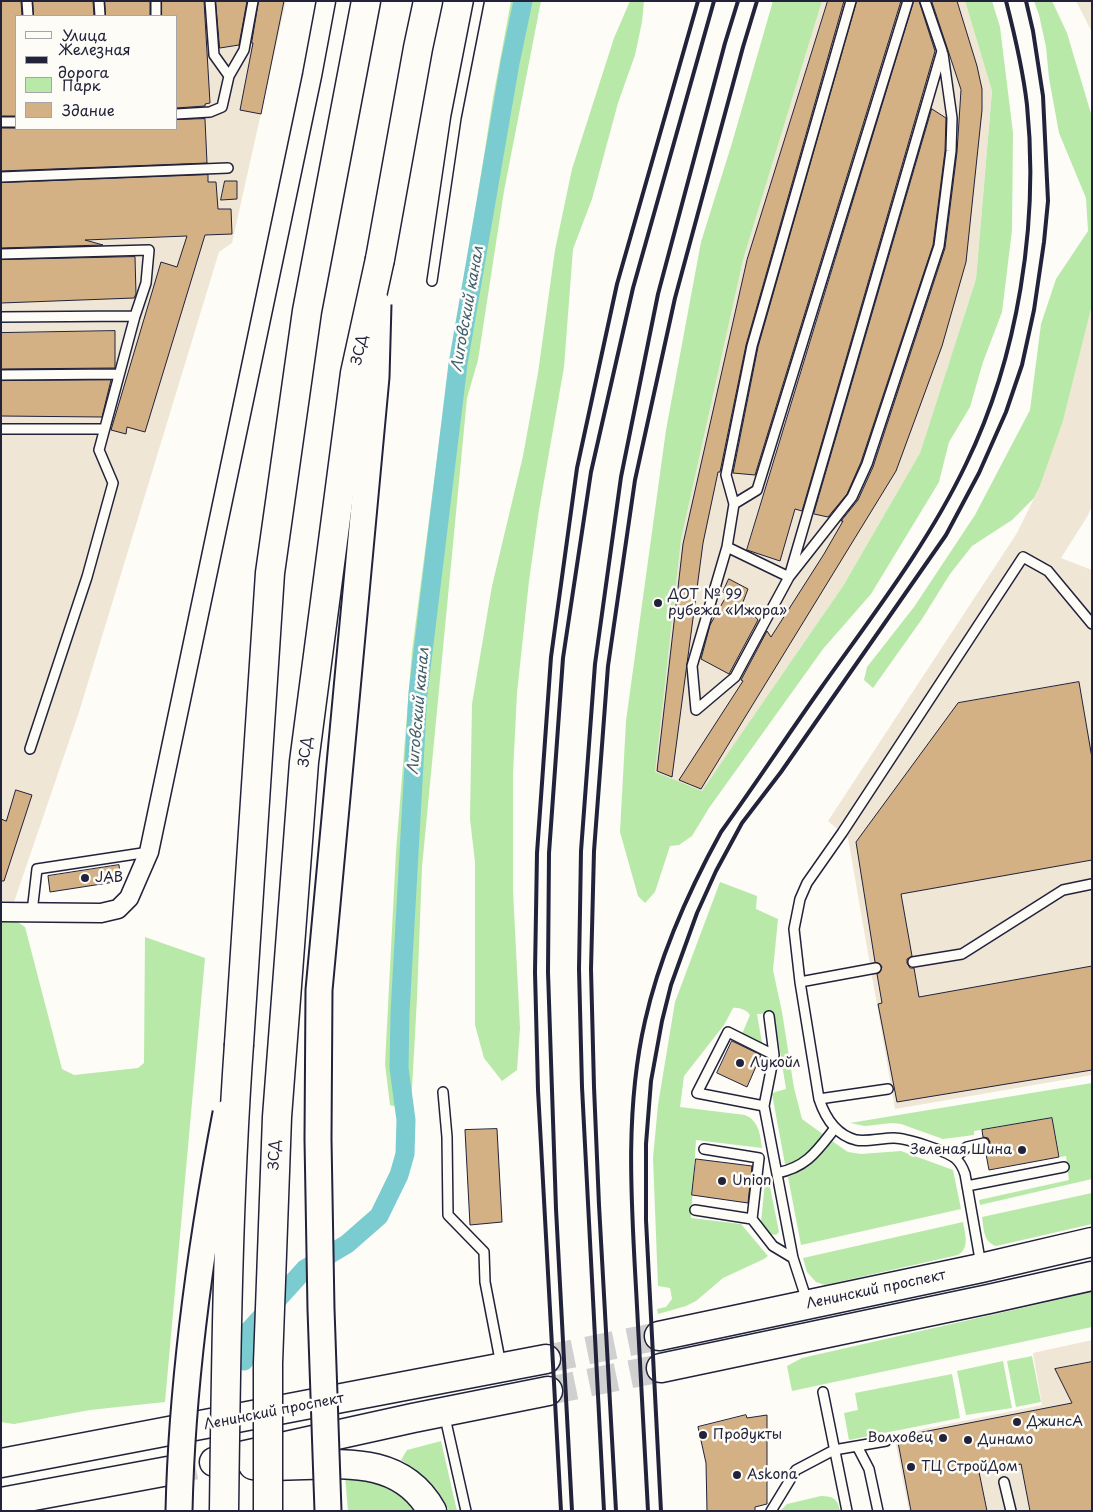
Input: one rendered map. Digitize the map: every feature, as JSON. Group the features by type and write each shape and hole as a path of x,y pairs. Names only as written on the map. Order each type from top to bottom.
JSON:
{"main road":[{"path":"224,1511 226,1361 234,1116 270,573 307,311 366,1"},
{"name":"ЗСД","path":"268,1511 268,1363 276,1117 304,762 355,374 380,259 428,1"},
{"path":"328,1511 320,1289 318,990 376,376 380,259"},
{"path":"178,1511 187,1366 214,1173 239,1044"},
{"name":"Ленинский проспект","path":"659,1336 981,1268 1092,1242"},
{"path":"661,1368 980,1302 1092,1276"},
{"name":"Ленинский проспект","path":"1,1462 546,1359"},
{"path":"432,1511 425,1498 411,1485 382,1470 353,1464 257,1466 214,1462 548,1391"},
{"path":"1,1502 168,1471"}],"street":[{"path":"1,912 101,913 118,909 129,898 149,852 312,76 326,1"}],"lane":[{"path":"27,1 28,15"},
{"path":"99,1 100,15"},
{"path":"156,1 156,15"},
{"path":"210,1 214,55 228,76"},
{"path":"178,114 210,112 222,107 228,76 244,50 253,1"},
{"path":"432,281 456,118 479,1"},
{"path":"851,1 752,346 726,475 734,504 727,548 692,666 696,710 735,677 789,577 852,498 866,464 938,246 951,151 952,118 942,51 925,1"},
{"path":"734,504 758,490 908,1"},
{"path":"789,577 942,51"},
{"path":"1,122 15,122"},
{"path":"1,177 228,168"},
{"path":"1,254 149,250 146,283 135,316 99,450 113,483 87,577 30,749"},
{"path":"1,317 135,316"},
{"path":"1,375 119,374"},
{"path":"1,429 104,429"},
{"path":"727,548 789,577"},
{"path":"981,1268 967,1186 962,1165 955,1158 943,1151 896,1138 856,1140 835,1128 824,1115 819,1099 800,982 794,929 800,899 807,883 842,833 1023,557 1048,571 1092,624"},
{"path":"32,912 37,869 149,852"},
{"path":"913,962 962,954 1062,890 1092,884"},
{"path":"800,982 876,968"},
{"path":"769,1016 774,1055 764,1106 793,1258 808,1305"},
{"path":"764,1106 698,1093 728,1032 774,1055"},
{"path":"819,1099 888,1090"},
{"path":"443,1092 447,1137 448,1214 484,1252 485,1282 502,1368"},
{"path":"777,1173 796,1168 805,1163 817,1152 835,1128"},
{"path":"955,1158 967,1146 984,1143"},
{"path":"704,1149 759,1158 752,1219"},
{"path":"967,1186 1064,1167"},
{"path":"695,1210 752,1219 773,1246 793,1258"},
{"path":"823,1392 847,1511"},
{"path":"444,1412 466,1511"},
{"path":"771,1511 796,1470 834,1450 886,1441"},
{"path":"857,1446 869,1469 878,1511"},
{"path":"1004,1482 1011,1511"}],"shaded area":[{"path":"1,1 286,1 232,243 219,252 79,712 14,902 1,901"},
{"path":"822,1 965,1 992,91 976,279 920,453 843,586 702,792 654,772 681,540 743,260"},
{"path":"1076,1 1092,1 1092,32"},
{"path":"1092,305 1092,506 1061,558 1092,570 1092,1075 895,1109 848,838 828,821 1017,533 1040,486 1063,421"},
{"path":"1092,1340 1092,1511 909,1511 894,1435 1042,1405 1033,1353"}],"green space":[{"path":"511,1 541,1 504,191 478,360 467,398 422,867 411,1107 405,1109 390,1105 385,1064 396,852 412,651 440,435 493,98"},
{"path":"630,1 644,1 642,22 635,55 618,103 592,199 573,249 564,367 539,510 529,581 517,693 513,773 513,891 520,1028 517,1070 502,1081 484,1058 475,1025 475,862 470,819 472,704 492,586 523,456 538,373 555,250 572,169 614,38"},
{"path":"773,1 822,1 743,260 681,540 655,772 702,791 843,586 920,453 976,279 992,91 965,1 992,1 1000,27 1013,133 1012,230 1002,312 983,362 970,407 949,442 939,482 871,594 823,649 709,808 692,836 679,845 670,846 655,892 645,903 638,896 620,832 626,721 666,430 701,242"},
{"path":"1034,1 1052,1 1067,33 1092,117 1092,305 1063,421 1034,498 1012,520 972,546 950,574 922,619 873,688 864,680 867,667 914,607 975,515 1030,410 1041,324 1056,279 1088,231 1086,198 1059,133 1049,78 1046,47"},
{"path":"720,882 757,896 756,909 778,919 773,970 782,1012 794,1088 802,1119 824,1135 816,1146 803,1158 785,1164 772,1094 786,1089 774,1013 757,1014 762,1043 742,1034 750,1015 743,1009 733,1008 724,1025 684,1076 680,1107 745,1115 756,1124 762,1148 696,1140 691,1218 741,1224 768,1256 723,1278 696,1301 658,1314 657,1309 666,1307 672,1299 670,1288 658,1286 653,1158 658,1105 675,1002"},
{"path":"1,921 16,921 25,927 62,1069 74,1075 138,1068 144,1063 145,937 205,958 165,1402 90,1410 14,1424 1,1422"},
{"path":"1092,1083 1092,1179 980,1205 979,1200 1069,1180 1066,1156 1060,1157 1052,1118 974,1131 974,1135 943,1139 901,1124 865,1126 850,1123"},
{"path":"832,1141 848,1152 861,1154 901,1151 953,1170 961,1209 801,1245 788,1177 807,1166"},
{"path":"765,1182 769,1182 779,1232 776,1235 771,1234 761,1222"},
{"path":"1092,1193 1092,1224 996,1246 986,1238 982,1217"},
{"path":"963,1222 965,1245 962,1252 958,1255 825,1285 816,1282 807,1272 803,1258"},
{"path":"1092,1292 1092,1327 792,1391 787,1366 802,1358"},
{"path":"1032,1356 1041,1402 1016,1407 1007,1361"},
{"path":"1003,1361 1012,1408 966,1415 957,1371"},
{"path":"952,1374 960,1418 849,1440 844,1413 858,1410 855,1393"},
{"path":"441,1441 457,1511 449,1511 430,1481 401,1460 407,1450"},
{"path":"370,1475 403,1496 414,1511 348,1511 345,1477"},
{"path":"821,1496 834,1499 840,1511 780,1511 787,1504"}],"building":[{"path":"1,1 21,1 22,15 15,15 15,116 1,116"},
{"path":"33,1 93,1 94,15 34,15"},
{"path":"105,1 150,1 150,15 106,15"},
{"path":"162,1 204,1 210,103 205,104 205,106 178,108 178,15 162,15"},
{"path":"216,1 247,1 239,45 220,48"},
{"path":"259,1 284,1 261,114 240,110"},
{"path":"828,1 844,1 746,345 720,472 718,472 703,543 672,777 657,771 683,544 747,260"},
{"path":"857,1 901,1 755,475 733,473 758,347"},
{"path":"914,1 919,1 935,51 802,511 795,509 780,561 747,550"},
{"path":"932,1 957,1 982,89 982,110 966,262 942,346 896,471 701,789 679,780 743,681 741,680 767,631 771,637 824,554 843,521 841,521 858,500 873,467 945,248 957,152 961,90"},
{"path":"932,109 946,118 945,151 933,245 861,462 847,494 828,517 814,514"},
{"path":"205,119 207,163 1,171 1,128 15,128 15,130 178,130 178,120"},
{"path":"208,175 208,182 216,182 218,209 231,209 232,234 205,235 145,432 127,427 126,434 111,430 161,262 177,267 187,236 85,240 103,245 1,248 1,183"},
{"path":"225,181 237,181 237,199 221,200"},
{"path":"135,257 136,294 134,298 1,303 1,260"},
{"path":"115,331 115,368 1,369 1,333"},
{"path":"111,380 102,417 1,416 1,381"},
{"path":"729,579 748,589 743,602 758,620 729,674 701,659 710,625 727,595 723,592"},
{"path":"1079,682 1092,758 1092,860 901,894 912,956 907,959 907,963 910,968 914,968 919,997 1092,966 1092,1070 897,1102 878,1004 882,1003 877,974 882,967 875,962 856,842 958,703"},
{"path":"16,790 32,795 4,881 1,881 1,819 6,821"},
{"name":"JAB","path":"119,865 121,881 50,892 48,876"},
{"name":"Лукойл","path":"732,1041 761,1055 747,1087 717,1073"},
{"name":"Зеленая Шина","path":"1052,1118 1059,1157 989,1170 985,1149 989,1147 990,1142 988,1138 983,1137 982,1130"},
{"path":"497,1129 502,1222 470,1225 465,1130"},
{"name":"Union","path":"696,1159 752,1166 748,1203 692,1195"},
{"path":"1092,1362 1092,1511 1030,1511 1021,1464 979,1472 987,1511 911,1511 897,1437 1072,1403 1055,1369"},
{"path":"746,1415 747,1418 767,1415 767,1504 755,1507 755,1511 707,1511 706,1463 698,1427"}],"waterway":[{"name":"Лиговский канал","path":"244,1361 247,1333 305,1269 347,1244 379,1216 399,1175 405,1154 406,1120 399,1068 400,1013 418,693 458,364 510,63 523,1"}],"tunnel":[{"path":"546,1359 659,1336"},
{"path":"548,1391 661,1368"},
{"path":"168,1471 214,1462"}],"railway":[{"path":"561,1511 538,1090 535,972 537,853 551,657 577,468 617,284 698,1"},
{"path":"572,1511 556,1209 548,972 549,853 563,658 591,472 633,288 714,1"},
{"path":"604,1511 582,1087 579,969 581,851 595,664 621,477 658,294 738,1"},
{"path":"616,1511 599,1205 591,969 594,851 608,666 635,480 675,298 757,1"},
{"path":"648,1511 631,1187 634,1087 645,1021 651,996 676,924 697,877 721,832 917,551 951,494 984,423 999,379 1021,289 1030,196 1030,150 1027,105 1006,1"},
{"path":"661,1511 646,1220 646,1144 651,1081 662,1021 671,985 697,913 716,871 742,823 781,772 946,535 979,473 1006,412 1022,365 1034,310 1048,201 1043,96 1033,31 1026,1"}],"place":[{"name":"ДОТ № 99 рубежа «Ижора»","path":"658,603"},
{"name":"JAB","path":"85,878"},
{"name":"Лукойл","path":"740,1063"},
{"name":"Зеленая Шина","path":"1022,1150"},
{"name":"Union","path":"722,1181"},
{"name":"ДжинсА","path":"1017,1422"},
{"name":"Продукты","path":"703,1435"},
{"name":"Волховец","path":"943,1438"},
{"name":"Динамо","path":"968,1440"},
{"name":"ТЦ СтройДом","path":"911,1467"},
{"name":"Askona","path":"737,1475"}]}
